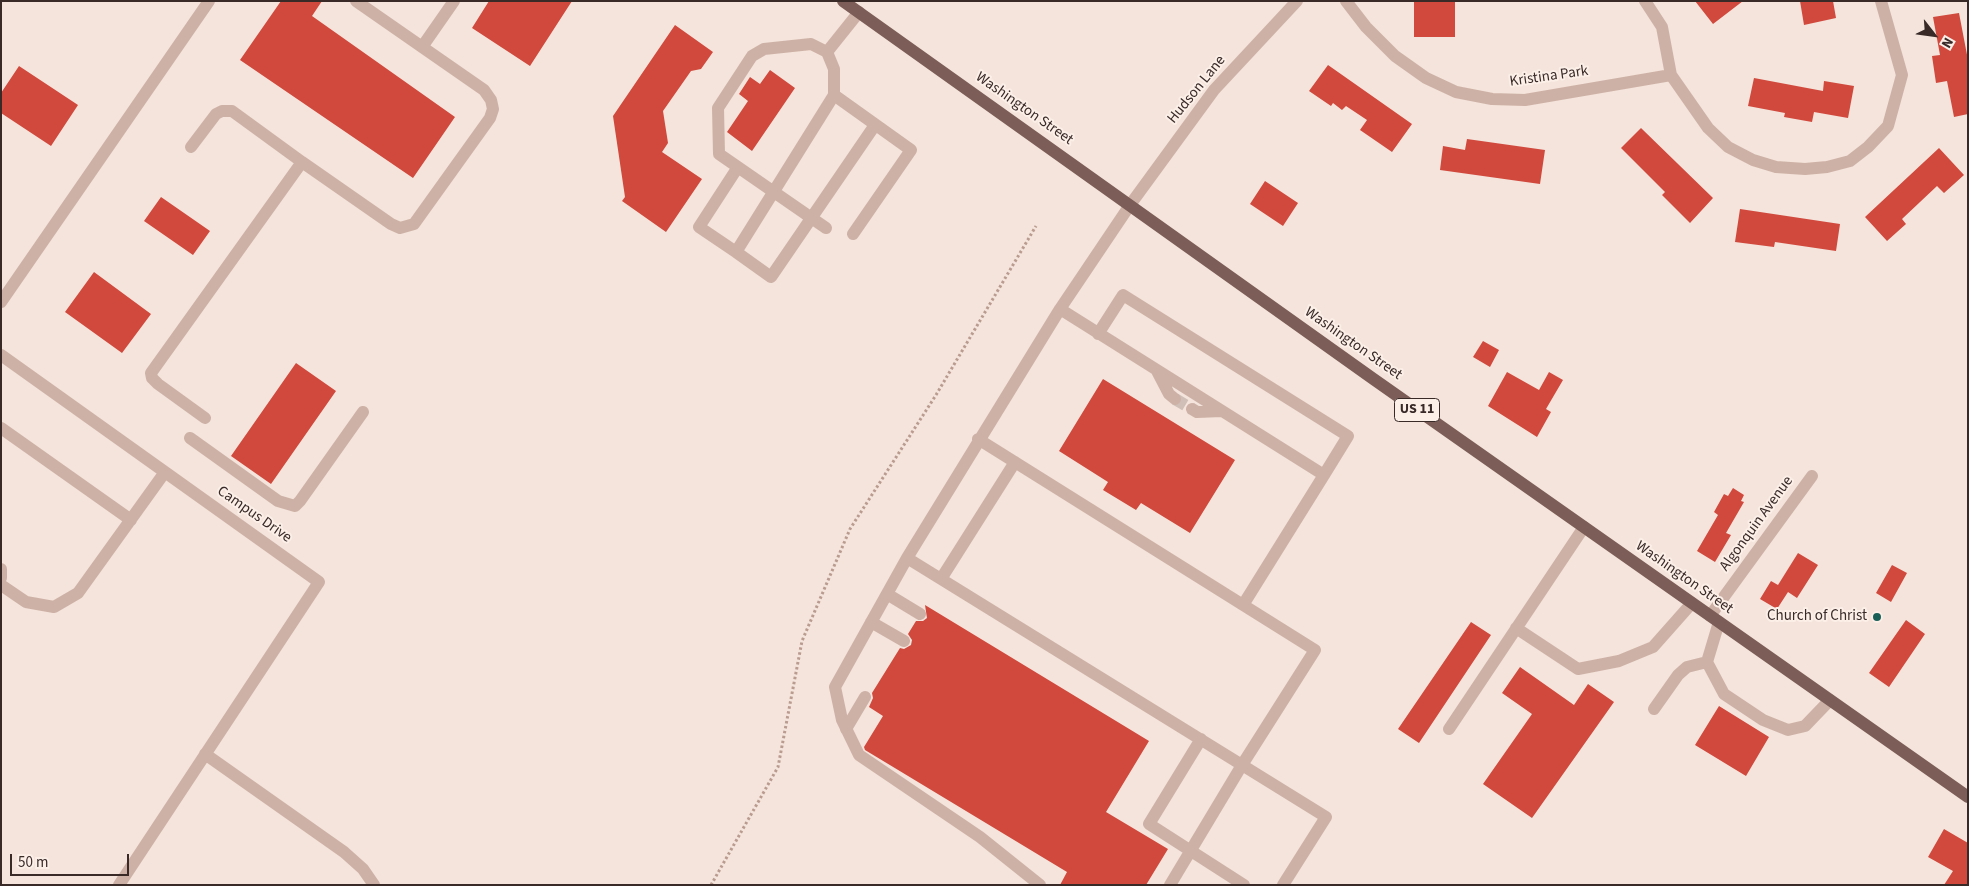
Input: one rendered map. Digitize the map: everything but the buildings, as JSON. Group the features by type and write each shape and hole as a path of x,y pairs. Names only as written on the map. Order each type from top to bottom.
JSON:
{"main road":[{"name":"US 11","path":"847,2 864,16"},
{"name":"Washington Street","path":"864,16 1968,797"}],"street":[{"path":"1,302 208,1"},
{"path":"191,147 216,114 222,111 232,111 391,224 400,228 414,224 490,118 493,109 491,100 484,90 356,1"},
{"path":"422,47 454,1"},
{"name":"Hudson Lane","path":"1040,885 980,837 859,755 846,729 836,687 907,558 1060,309 1130,205 1214,90 1297,1"},
{"name":"Kristina Park","path":"1346,1 1366,27 1394,56 1426,78 1456,92 1492,99 1525,100 1671,75"},
{"path":"1645,1 1662,27 1671,75 1708,128 1728,147 1753,160 1776,167 1805,169 1827,167 1850,161 1868,147 1888,126 1902,75 1881,1"},
{"path":"828,52 864,16"},
{"path":"736,252 774,191 834,95 834,69 828,52 811,44 764,49 752,56 718,108 719,154 774,191 826,228"},
{"path":"834,95 911,150 853,234"},
{"path":"738,168 699,227 771,277 876,125"},
{"path":"205,418 158,384 152,378 151,373 271,202 302,162"},
{"path":"1098,334 1123,295 1348,436 1242,605"},
{"path":"1060,309 1324,475"},
{"name":"Campus Drive","path":"1,355 319,582 119,885"},
{"path":"1157,371 1169,394 1175,399"},
{"path":"1192,409 1197,412 1222,411"},
{"path":"190,438 278,501 294,506 300,501 363,412"},
{"path":"1,428 131,520"},
{"path":"978,440 1315,650 1242,765 1170,885"},
{"path":"941,579 1015,462"},
{"path":"1,585 26,602 54,607 78,593 165,472"},
{"name":"Algonquin Avenue","path":"1707,662 1715,619 1812,476"},
{"path":"1449,728 1584,527"},
{"path":"907,558 1326,817 1283,885"},
{"path":"1,569 1,578"},
{"path":"887,594 920,614"},
{"path":"1516,628 1578,669 1619,660 1654,647 1692,603"},
{"path":"871,622 904,641"},
{"path":"1654,709 1678,675 1687,666 1707,662 1724,694 1763,720 1788,730 1805,726 1830,700"},
{"path":"846,729 865,697"},
{"path":"1201,739 1149,824 1244,885"},
{"path":"205,754 344,852 363,869 374,885"}],"path":[{"path":"710,885 778,767 802,640 850,529 936,395 1036,226"}],"tunnel":[{"path":"1175,399 1192,409"}],"place":[{"name":"Church of Christ","path":"1877,617"}]}
